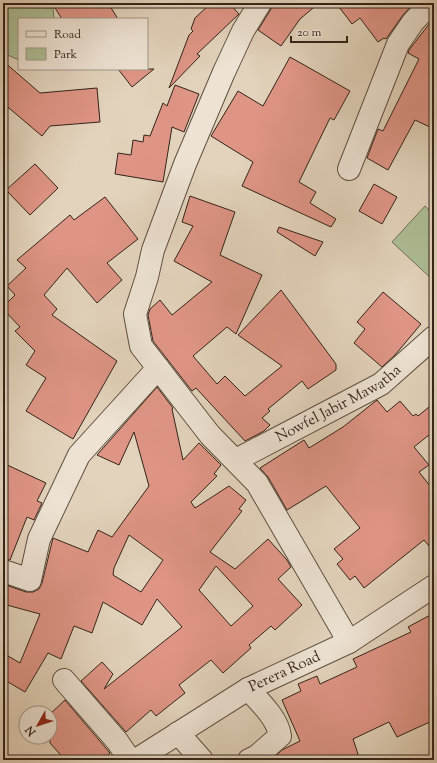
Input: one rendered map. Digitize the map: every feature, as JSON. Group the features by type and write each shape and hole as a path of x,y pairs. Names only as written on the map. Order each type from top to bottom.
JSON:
{"street":[{"path":"260,3 243,31 185,164 153,250 147,277 135,314 141,346 210,435 257,483 349,642"},
{"path":"349,169 398,44 413,22 430,3"},
{"name":"Nowfel Jabir Mawatha","path":"236,460 382,384 434,338"},
{"path":"3,571 30,580 39,539 79,455 158,368"},
{"name":"Perera Road","path":"136,760 248,689 349,642 434,586"},
{"path":"64,680 117,741 130,760"},
{"path":"248,689 261,703 279,730 280,736 257,756 249,760"},
{"path":"178,733 202,760"}],"green space":[{"path":"3,7 53,8 54,18 18,18 18,60 3,53"},
{"path":"425,206 434,215 434,281 392,242"}],"building":[{"path":"52,3 108,3 117,18 61,18"},
{"path":"211,3 229,3 239,14 197,54 200,56 169,88 189,35 193,31 191,29 195,18"},
{"path":"272,3 319,3 300,19 281,46 258,30 271,9"},
{"path":"336,3 414,3 403,15 386,39 384,38 378,42 360,18 352,24"},
{"path":"430,23 434,28 434,129 415,120 388,170 367,158 378,129 383,131 419,59 408,53 409,50"},
{"path":"290,57 350,91 334,120 330,118 299,182 316,192 310,203 336,219 331,227 242,186 253,162 211,136 238,91 263,106"},
{"path":"3,61 40,93 97,88 100,122 50,126 42,136 3,103"},
{"path":"154,69 132,87 119,70"},
{"path":"175,85 199,94 184,132 172,127 163,182 115,174 118,153 131,155 133,140 143,142 144,135 150,136 163,103 167,106"},
{"path":"35,164 58,188 30,215 6,190"},
{"path":"374,184 397,197 382,224 359,211"},
{"path":"190,196 235,212 220,255 262,275 236,334 227,327 193,356 217,384 225,376 245,396 282,366 238,335 281,290 336,364 336,370 308,389 302,381 268,409 270,411 262,418 270,425 264,431 245,441 196,388 192,391 153,341 148,315 150,309 160,300 172,315 212,282 174,261 193,226 182,222"},
{"path":"105,197 138,239 107,263 122,280 97,303 67,268 44,295 57,309 52,315 117,361 73,439 26,411 46,378 26,365 35,351 15,331 20,327 3,309 3,307 15,295 7,286 26,268 17,260 70,215 74,220"},
{"path":"279,227 323,242 315,256 277,232"},
{"path":"383,292 421,324 395,355 382,367 354,343 365,329 357,322"},
{"path":"157,387 173,408 183,460 199,443 221,465 214,474 217,476 191,502 195,508 229,486 246,500 239,509 242,511 210,552 235,569 268,539 287,560 291,567 278,579 302,605 275,630 271,626 249,645 251,648 223,673 211,660 179,685 185,693 156,716 151,710 126,732 81,681 102,662 113,674 104,689 182,627 157,599 142,625 103,602 92,633 74,626 61,659 48,653 25,692 3,679 3,653 20,663 40,614 3,604 3,584 26,592 33,592 39,589 42,583 53,538 88,552 98,530 112,537 149,486 134,432 119,465 97,455","holes":["129,535 163,560 141,592 113,575 114,568","216,566 253,606 231,626 199,590"]},
{"path":"377,400 387,412 400,401 413,416 416,414 418,416 434,403 434,431 414,447 429,465 419,472 434,491 434,552 424,540 364,588 355,576 350,580 337,564 343,559 334,549 360,528 326,486 287,510 268,477 260,468 304,440 309,448 343,427"},
{"path":"3,463 46,483 37,501 42,503 34,520 27,517 10,560 3,559"},
{"path":"434,613 434,720 397,737 389,722 353,739 360,760 271,760 282,750 300,741 282,700 301,691 298,684 317,676 320,684 357,667 353,659 411,632 408,627"},
{"path":"65,700 110,753 103,760 65,760 52,745 58,745 58,707"}]}
